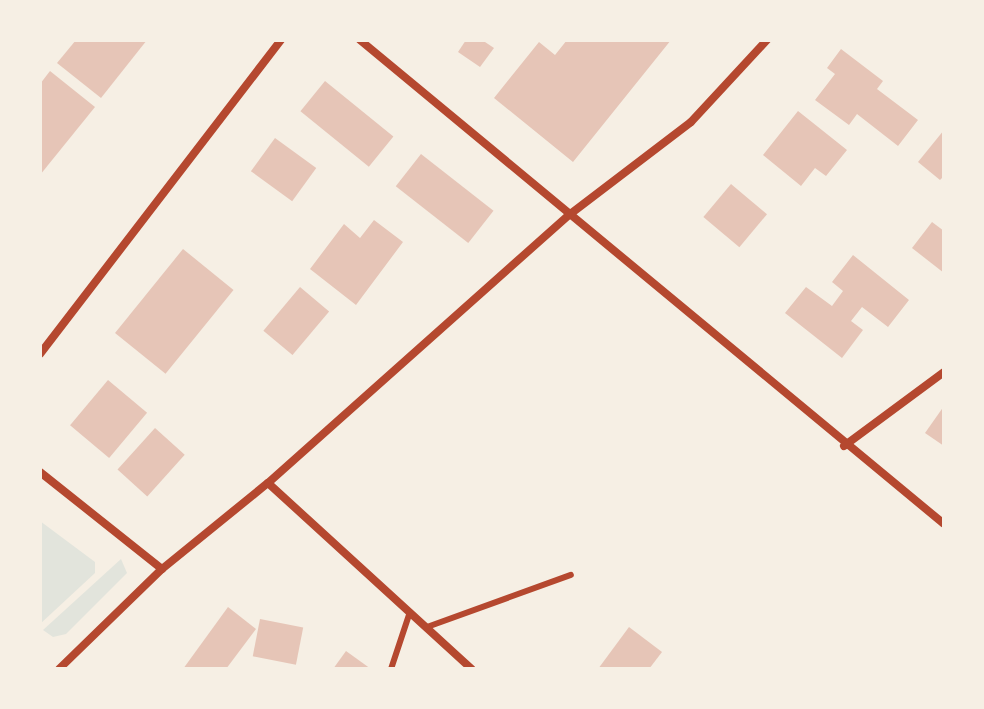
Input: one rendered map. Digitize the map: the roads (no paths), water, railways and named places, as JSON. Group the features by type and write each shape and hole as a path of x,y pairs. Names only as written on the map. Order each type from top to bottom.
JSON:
{"street":[{"path":"40,354 281,40"},
{"path":"360,40 844,446 944,524"},
{"path":"59,669 162,569 268,483 569,215 691,122 767,40"},
{"path":"844,446 944,372"},
{"path":"40,472 162,569"},
{"path":"268,483 472,669"}],"lane":[{"path":"427,627 571,575"},
{"path":"391,669 410,612"}]}
